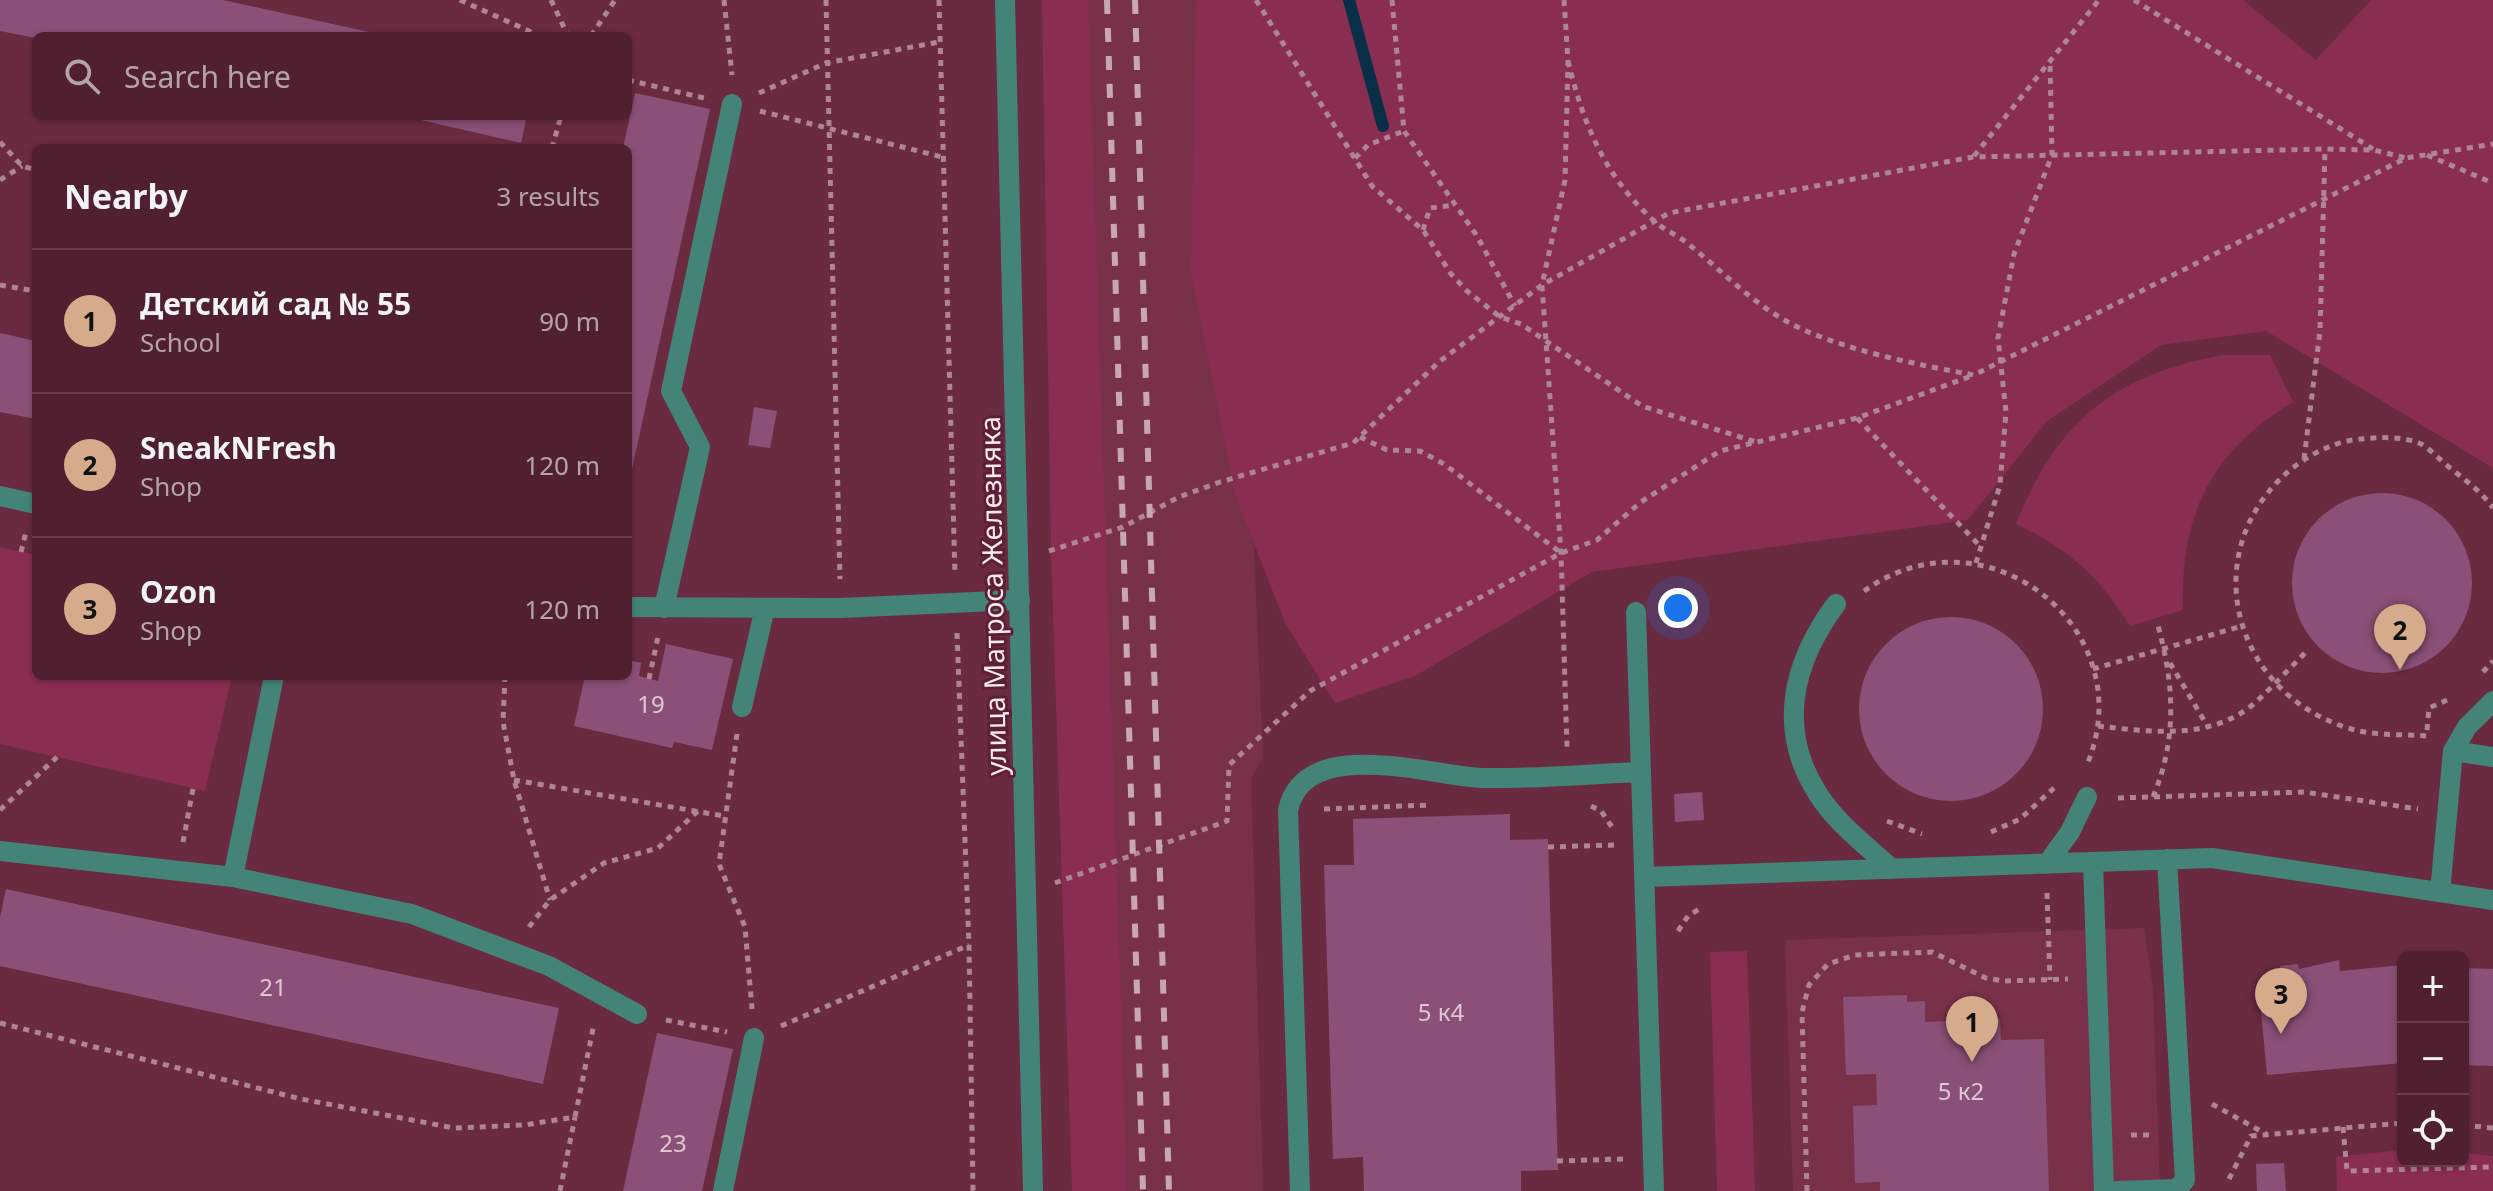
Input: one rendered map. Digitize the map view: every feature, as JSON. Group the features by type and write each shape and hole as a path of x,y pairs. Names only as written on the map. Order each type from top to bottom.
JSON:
{"street":[{"name":"улица Матроса Железняка","path":"1005,0 1033,1191"},
{"path":"664,608 700,447 671,391 732,104"},
{"path":"0,496 32,503"},
{"path":"632,607 841,608 1020,600"},
{"path":"1836,604 1816,632 1801,663 1794,696 1795,731 1803,764 1818,794 1840,821 1892,869"},
{"path":"742,707 765,608"},
{"path":"1636,612 1654,1191"},
{"path":"233,877 273,680"},
{"path":"2440,892 2453,751 2467,727 2493,701"},
{"path":"2453,751 2493,757"},
{"path":"1300,1191 1288,810 1291,797 1304,783 1335,767 1368,763 1481,778 1641,772"},
{"path":"2047,864 2070,832 2085,787"},
{"path":"0,851 233,877 412,914 549,966 637,1014"},
{"path":"1644,877 2212,858 2493,900"},
{"path":"2117,1191 2182,1186 2183,1134 2167,859"},
{"path":"2093,862 2104,1191"},
{"path":"723,1191 754,1038"}],"path":[{"path":"460,0 531,32"},
{"path":"551,0 566,32"},
{"path":"594,32 615,0"},
{"path":"724,0 732,104"},
{"path":"826,0 841,608"},
{"path":"1256,0 1372,186 1423,230 1451,274 1500,317 1521,324 1642,406 1757,442"},
{"path":"1392,0 1404,131 1477,236 1515,306"},
{"path":"1564,0 1568,61 1565,180 1542,285 1561,553 1567,774"},
{"path":"1973,157 2099,0"},
{"path":"2134,0 2374,150"},
{"path":"732,104 826,63 939,42"},
{"path":"1568,61 1579,107 1600,156 1617,183 1654,221 1687,243 1730,283 1803,330 1916,364 1974,375"},
{"path":"1976,563 2000,485 2006,412 1998,338 2014,254 2052,155 2050,61"},
{"path":"632,81 946,158"},
{"path":"552,144 560,120"},
{"path":"1355,158 1368,145 1404,131"},
{"path":"0,142 22,166 32,169"},
{"path":"1026,892 1227,821 1229,765 1310,691 1561,553 1597,540 1641,502 1720,451 1857,418 1974,375 2406,158 2493,144"},
{"path":"2304,459 2320,331 2325,149"},
{"path":"1051,551 1123,527 1179,497 1289,459 1353,443 1440,361 1542,285 1669,213 1973,157 2325,149 2374,150 2406,158"},
{"path":"2426,155 2493,183"},
{"path":"0,180 22,166"},
{"path":"1423,230 1430,208 1454,205"},
{"path":"0,285 32,290"},
{"path":"1857,418 1981,547"},
{"path":"1360,437 1387,450 1420,451 1444,464 1561,553"},
{"path":"2426,736 2350,729 2306,710 2274,683 2252,653 2242,626 2235,580 2241,543 2255,509 2279,480 2304,459 2345,440 2383,437 2421,445 2484,496 2493,508"},
{"path":"1836,604 1852,600 1879,580 1909,567 1942,561 1976,563 2007,572 2037,588 2062,611 2081,638 2093,669 2098,697 2098,726 2085,787"},
{"path":"649,679 664,608"},
{"path":"2153,797 2172,732 2173,703 2157,622"},
{"path":"2093,669 2242,626"},
{"path":"2164,648 2175,676 2208,727"},
{"path":"2098,726 2172,732 2208,727 2255,702 2305,653"},
{"path":"505,680 503,722 514,780 550,900"},
{"path":"742,707 719,864 745,927 754,1038"},
{"path":"0,810 57,757"},
{"path":"1977,835 2020,819 2047,797 2061,778"},
{"path":"514,780 724,816"},
{"path":"178,871 193,789"},
{"path":"2113,812 2113,796 2304,792 2420,809"},
{"path":"1585,802 1601,811 1612,828 1615,861"},
{"path":"1288,810 1440,805"},
{"path":"511,951 550,900 604,863 658,848 699,810"},
{"path":"1876,813 1887,821 1931,836"},
{"path":"1548,847 1615,845"},
{"path":"2032,892 2094,891"},
{"path":"2047,892 2050,980"},
{"path":"1674,938 1688,916 1709,903"},
{"path":"637,1014 754,1038 969,945"},
{"path":"1807,1191 1802,1012 1809,985 1828,964 1855,955 1932,952 1986,978 2004,981 2097,978"},
{"path":"560,1191 600,993"},
{"path":"0,1023 301,1099 454,1128 524,1125 575,1117"},
{"path":"2198,1096 2267,1135"},
{"path":"2229,1179 2251,1136 2397,1123"},
{"path":"2469,1126 2493,1128"},
{"path":"2343,1127 2347,1171 2493,1167"},
{"path":"2102,1136 2183,1134"},
{"path":"1557,1161 1624,1162 1624,1143"}],"shaded area":[{"path":"1042,0 1088,0 1127,1191 1072,1191 1051,551"},
{"path":"1051,0 1230,0 1263,758 1251,779 1263,1191 1083,1191"},
{"path":"1196,0 2243,0 2316,60 2371,0 2493,0 2493,468 2266,331 2161,345 2047,421 1968,520 1592,572 1415,676 1335,703 1285,623 1235,494 1191,274"},
{"path":"2223,355 2270,355 2293,402 2241,442 2221,464 2206,489 2187,544 2183,610 2130,626 2107,593 2081,566 2052,543 2016,524 2050,457 2094,408 2150,375"},
{"path":"0,547 32,554 32,680 231,680 205,791 0,744"},
{"path":"2144,928 2153,989 2160,1191 1793,1191 1785,940"},
{"path":"1747,951 1755,1191 1717,1191 1710,952"},
{"path":"2392,1151 2397,1151 2397,1167 2469,1167 2469,1154 2493,1156 2493,1191 2337,1191 2336,1157"}],"building":[{"path":"0,0 223,0 369,32 32,32 32,37 0,31"},
{"path":"635,93 710,109 632,469 632,144 624,144 629,120 632,120"},
{"path":"420,120 526,120 521,143"},
{"path":"0,333 32,340 32,418 0,412"},
{"path":"754,407 777,411 770,448 748,445"},
{"path":"2382,493 2417,499 2446,519 2466,548 2472,583 2466,618 2446,647 2417,667 2382,673 2347,667 2318,647 2298,618 2292,583 2298,548 2318,519 2347,499"},
{"path":"1951,617 1986,624 2016,644 2036,674 2043,709 2036,744 2016,774 1986,794 1951,801 1916,794 1886,774 1866,744 1859,709 1866,674 1886,644 1916,624"},
{"path":"666,644 733,659 712,750 674,742 672,748 574,726 584,680 632,680 632,661 641,663 639,676 658,681"},
{"path":"1702,792 1704,820 1675,822 1674,794"},
{"path":"1510,814 1510,840 1548,839 1558,1170 1521,1171 1521,1191 1364,1191 1363,1157 1333,1159 1324,865 1354,865 1353,819"},
{"path":"6,889 559,1008 543,1084 0,966 0,917"},
{"path":"2339,960 2340,971 2397,966 2397,1064 2267,1075 2258,980 2281,977 2280,966 2298,964 2299,969"},
{"path":"2469,968 2493,969 2493,1066 2469,1065"},
{"path":"1907,995 1907,1002 1925,1001 1925,1022 2000,1019 2001,1040 2044,1039 2049,1191 1880,1191 1880,1182 1855,1183 1853,1106 1877,1105 1876,1074 1846,1075 1843,997"},
{"path":"657,1033 733,1049 702,1191 623,1191"},
{"path":"2284,1163 2286,1191 2257,1191 2256,1164"}],"waterway":[{"path":"1349,0 1383,126"}],"railway":[{"path":"1107,0 1143,1191"},
{"path":"1135,0 1169,1191"}],"place":[{"name":"SneakNFresh","path":"2400,670"},
{"name":"Ozon","path":"2281,1034"},
{"name":"Детский сад № 55","path":"1972,1062"}]}
